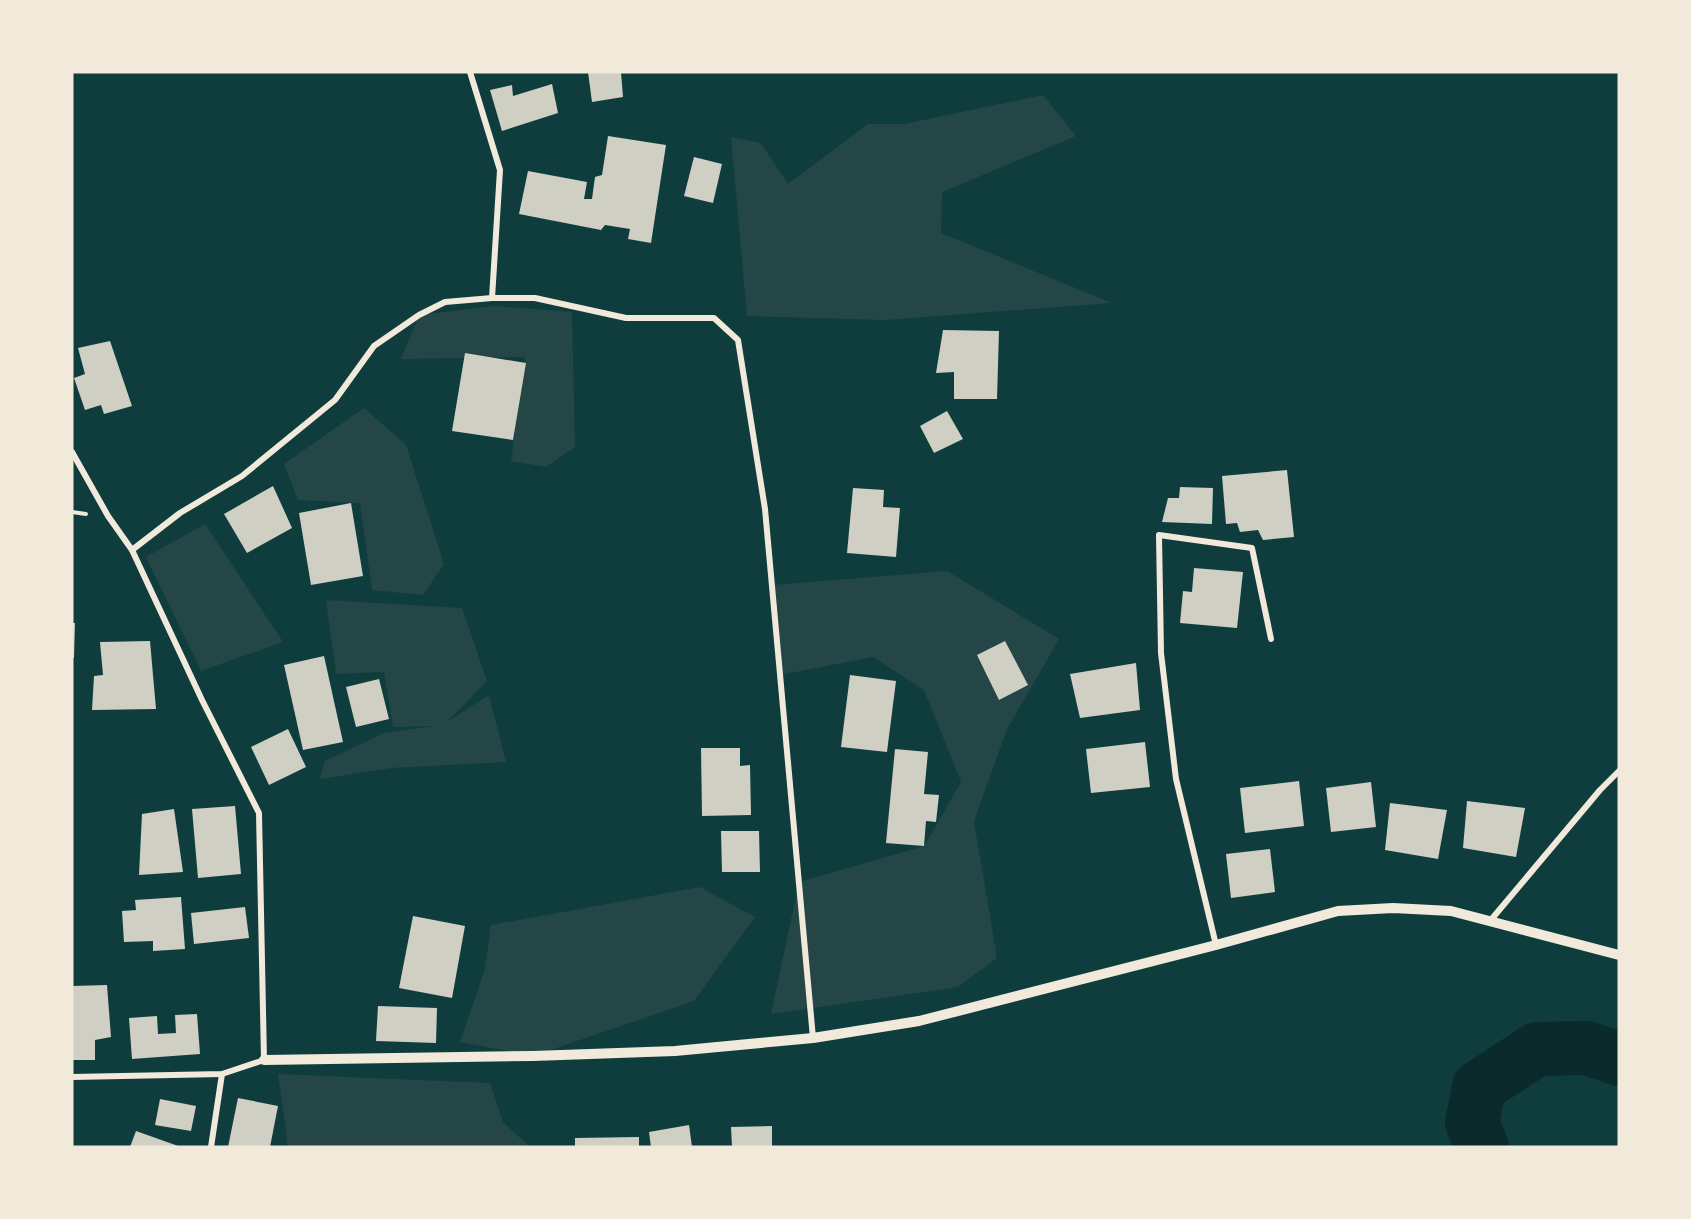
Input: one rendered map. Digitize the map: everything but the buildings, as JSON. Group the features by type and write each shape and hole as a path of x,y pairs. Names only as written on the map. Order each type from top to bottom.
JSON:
{"street":[{"path":"470,72 500,170 492,298"},
{"path":"132,550 180,513 242,476 335,400 374,346 419,315 445,302 492,298 535,298 626,318 714,318 738,340 765,509 813,1038"},
{"path":"72,452 108,516 132,550 202,700 259,813 264,1060"},
{"path":"1216,945 1176,779 1161,653 1159,535 1252,548 1271,639"},
{"path":"1490,921 1600,790 1619,771"},
{"path":"72,1077 222,1074 264,1060 533,1056 675,1051 813,1038 919,1021 1216,945 1338,911 1394,908 1451,910 1619,955"},
{"path":"211,1147 222,1074"}],"shaded area":[{"path":"1043,95 1076,136 942,192 941,233 1112,303 884,320 747,316 731,137 761,143 788,184 868,124 904,124"},
{"path":"495,306 572,312 575,447 546,467 511,461 525,357 401,359 419,315"},
{"path":"364,408 406,445 444,564 423,595 372,590 360,503 298,500 284,464"},
{"path":"205,524 283,642 201,671 146,557"},
{"path":"947,571 1059,639 1007,729 974,821 997,958 958,987 771,1014 799,882 924,846 961,782 924,690 873,657 780,675 772,585"},
{"path":"326,600 462,608 487,681 447,722 489,695 506,762 391,768 320,779 325,761 384,733 434,726 393,727 384,672 336,674"},
{"path":"700,887 755,917 694,1001 533,1056 460,1042 485,969 491,925"},
{"path":"278,1074 490,1083 503,1122 530,1147 288,1147"}],"waterway":[{"path":"1482,1147 1472,1123 1479,1087 1537,1049 1587,1048 1619,1059"}]}
